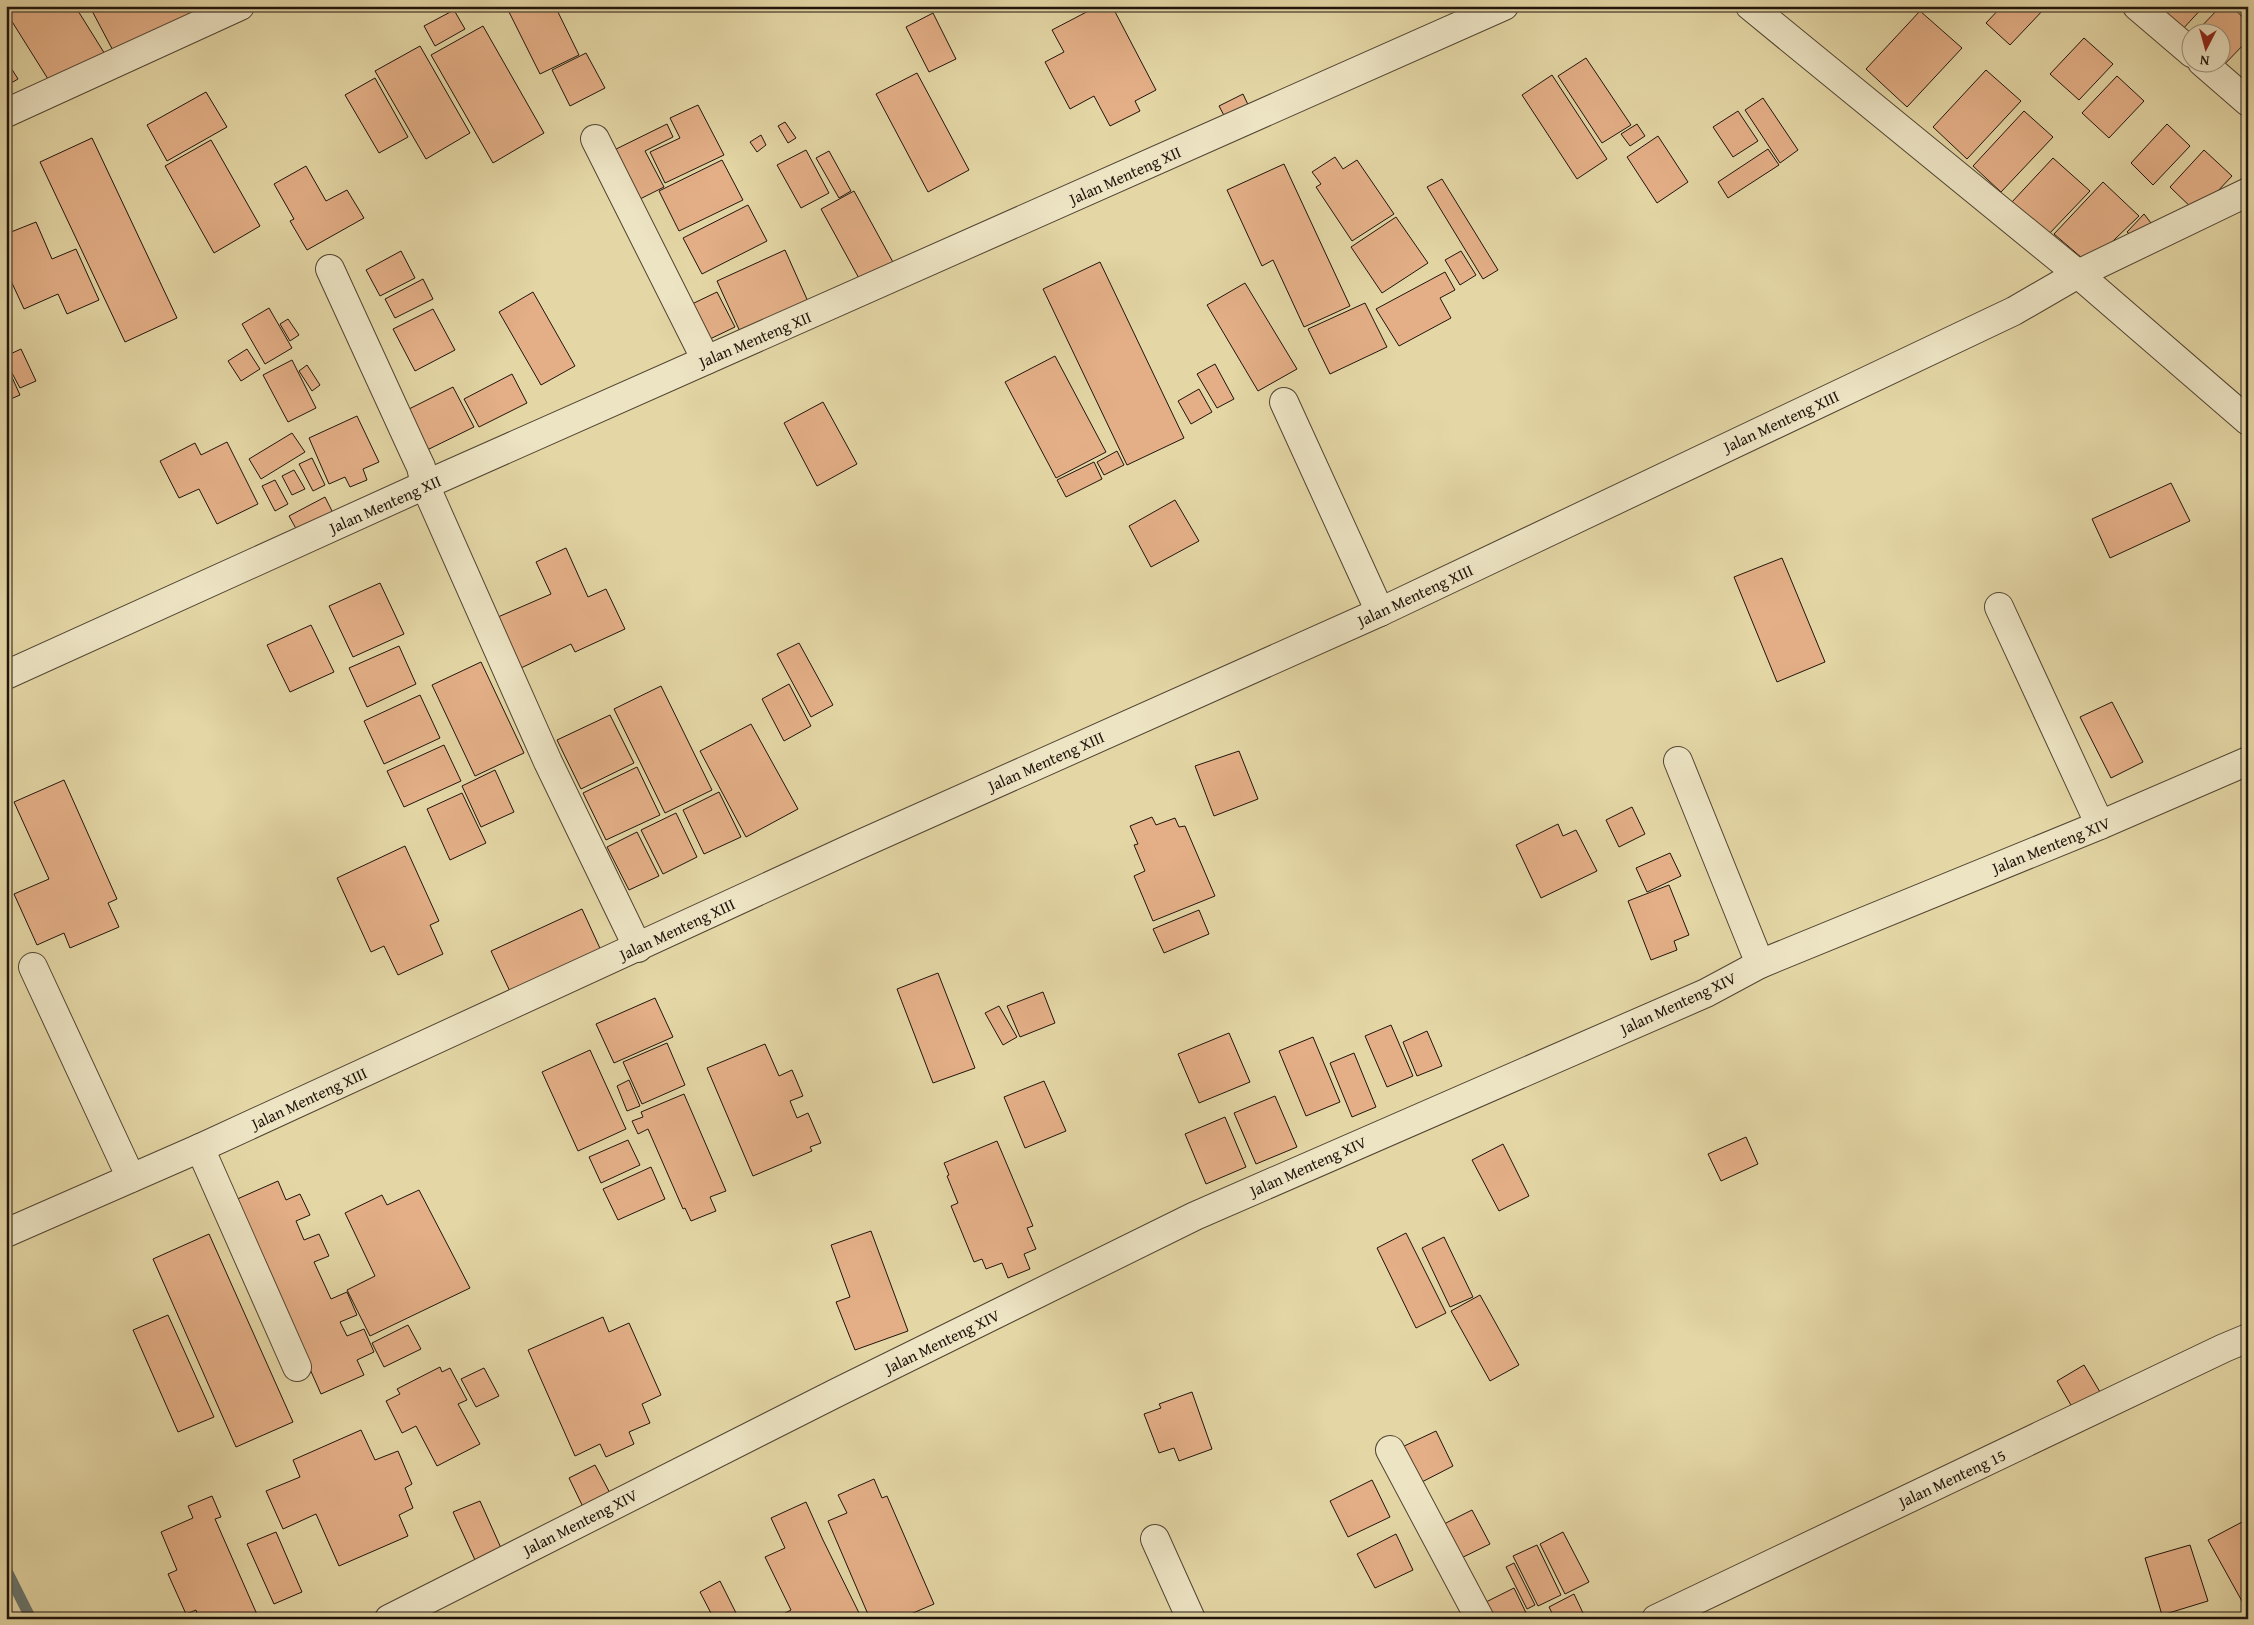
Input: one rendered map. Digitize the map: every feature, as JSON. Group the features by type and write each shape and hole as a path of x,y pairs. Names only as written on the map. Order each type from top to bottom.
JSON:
{"street":[{"path":"6,113 239,6"},
{"name":"Jalan Menteng XII","path":"6,675 425,485 1504,6"},
{"path":"1750,6 2078,274 2248,421"},
{"path":"2137,6 2182,44"},
{"path":"2214,72 2248,102"},
{"path":"595,139 706,360"},
{"name":"Jalan Menteng XIII","path":"6,1233 200,1148 854,847 1380,612 2014,310 2078,274 2248,192"},
{"path":"330,269 414,450 421,466 425,485 548,762 638,948"},
{"path":"1284,402 1380,612"},
{"path":"1999,607 2100,825"},
{"path":"1678,761 1760,964"},
{"name":"Jalan Menteng XIV","path":"389,1619 838,1392 1195,1216 1706,992 1760,964 2100,825 2248,761"},
{"path":"33,967 131,1178"},
{"path":"200,1148 298,1367"},
{"name":"Jalan Menteng 15","path":"1656,1619 2248,1338"},
{"path":"1390,1450 1480,1619"},
{"path":"1155,1539 1191,1619"}],"building":[{"path":"6,6 75,6 108,59 53,87 6,12"},
{"path":"196,6 202,16 118,60 90,7"},
{"path":"506,6 555,6 579,55 540,74"},
{"path":"1098,6 1112,6 1156,90 1135,101 1140,111 1110,126 1094,96 1070,109 1045,62 1064,52 1052,30"},
{"path":"2002,6 2046,7 2010,45 1986,23"},
{"path":"2155,6 2204,6 2189,22 2182,22 2181,31"},
{"path":"2221,6 2231,6 2248,22 2248,40 2232,57 2232,22 2206,22"},
{"path":"454,10 465,29 435,46 424,26"},
{"path":"1920,11 1962,48 1907,107 1866,69"},
{"path":"933,13 956,59 929,72 906,27"},
{"path":"483,26 544,133 493,163 431,55"},
{"path":"2084,38 2113,64 2079,100 2050,74"},
{"path":"420,46 470,133 426,159 375,71"},
{"path":"586,53 605,88 570,106 552,70"},
{"path":"1586,58 1631,125 1602,143 1558,76"},
{"path":"6,60 18,79 6,86"},
{"path":"1986,70 2021,101 1967,159 1933,127"},
{"path":"2248,71 2248,86 2240,79"},
{"path":"917,73 969,170 928,192 876,94"},
{"path":"1552,75 1607,159 1577,179 1522,95"},
{"path":"2117,76 2144,101 2109,138 2082,113"},
{"path":"375,78 408,137 379,153 345,95"},
{"path":"206,92 227,127 167,161 147,125"},
{"path":"1243,94 1251,111 1228,123 1219,106"},
{"path":"1763,98 1798,150 1780,163 1745,110"},
{"path":"698,105 724,155 665,183 650,152 680,138 670,118"},
{"path":"1738,111 1758,141 1733,157 1713,127"},
{"path":"2024,111 2053,137 2001,192 1973,166"},
{"path":"785,122 796,138 788,143 778,126"},
{"path":"667,124 673,137 645,151 664,187 632,203 606,154"},
{"path":"1637,124 1645,136 1630,146 1621,134"},
{"path":"2167,124 2190,146 2153,185 2131,163"},
{"path":"761,135 766,145 757,152 750,142"},
{"path":"1658,136 1688,182 1657,203 1627,157"},
{"path":"92,138 177,318 125,342 40,162"},
{"path":"211,140 260,226 214,253 165,166"},
{"path":"1768,149 1779,165 1728,198 1718,182"},
{"path":"806,150 829,193 801,208 777,165"},
{"path":"2204,150 2232,176 2197,213 2170,187"},
{"path":"829,151 851,191 839,198 816,158"},
{"path":"1335,157 1343,169 1357,160 1394,214 1352,241 1316,187 1321,184 1312,172"},
{"path":"2053,158 2090,191 2047,236 2011,203"},
{"path":"722,160 743,200 679,231 659,191"},
{"path":"1284,164 1350,306 1304,327 1273,260 1262,266 1227,190"},
{"path":"306,166 326,201 347,190 364,218 307,250 290,221 294,219 274,184"},
{"path":"1442,179 1498,270 1483,279 1427,187"},
{"path":"2103,182 2139,216 2089,264 2054,234"},
{"path":"854,191 894,264 861,282 821,209"},
{"path":"748,205 767,241 702,274 683,238"},
{"path":"2144,214 2158,232 2140,242 2127,232"},
{"path":"1396,217 1428,263 1382,293 1351,247"},
{"path":"36,222 52,259 76,249 99,300 67,314 58,294 24,309 6,270 6,234"},
{"path":"785,250 810,306 742,336 717,281"},
{"path":"401,251 415,278 380,296 366,270"},
{"path":"1461,251 1476,275 1460,285 1445,260"},
{"path":"1100,262 1184,438 1127,465 1043,289"},
{"path":"1445,272 1455,290 1440,298 1451,318 1399,346 1376,309"},
{"path":"423,279 433,299 395,318 385,299"},
{"path":"1245,283 1297,369 1258,391 1207,305"},
{"path":"533,292 575,366 541,385 499,312"},
{"path":"717,292 735,327 710,339 692,304"},
{"path":"1365,303 1387,347 1330,374 1308,329"},
{"path":"269,308 292,348 265,364 242,324"},
{"path":"433,309 455,350 415,371 393,329"},
{"path":"288,319 299,335 290,341 280,324"},
{"path":"21,349 36,381 20,388 6,362 6,356"},
{"path":"247,349 260,369 241,381 228,361"},
{"path":"1055,356 1106,452 1056,478 1005,382"},
{"path":"292,360 316,408 288,422 263,375"},
{"path":"6,364 20,395 6,401"},
{"path":"1215,364 1234,399 1217,408 1197,374"},
{"path":"307,365 320,385 312,391 299,371"},
{"path":"512,374 527,403 479,427 464,399"},
{"path":"453,387 474,427 423,452 403,412"},
{"path":"1199,389 1212,412 1191,424 1178,401"},
{"path":"823,402 857,464 817,486 784,423"},
{"path":"357,416 379,462 363,469 367,480 350,487 345,477 329,484 309,438"},
{"path":"292,433 305,452 261,479 249,459"},
{"path":"227,442 258,504 217,524 199,489 179,498 160,461 195,443 201,455"},
{"path":"1117,451 1124,465 1104,475 1097,462"},
{"path":"312,458 325,485 313,491 299,464"},
{"path":"1094,462 1102,479 1066,497 1057,480"},
{"path":"294,470 305,489 292,495 282,476"},
{"path":"275,480 288,504 275,511 262,486"},
{"path":"2171,483 2190,521 2110,558 2092,519"},
{"path":"325,497 334,515 299,534 289,516"},
{"path":"1175,500 1199,541 1151,567 1129,526"},
{"path":"566,548 588,597 606,589 625,629 575,652 571,644 521,668 498,617 551,594 536,562"},
{"path":"1782,558 1825,662 1777,682 1734,577"},
{"path":"380,583 404,634 353,657 329,606"},
{"path":"311,625 334,672 290,692 267,645"},
{"path":"2248,627 2248,638 2243,630"},
{"path":"799,643 833,705 811,717 777,654"},
{"path":"399,646 416,684 367,707 349,668"},
{"path":"481,662 524,753 475,776 432,685"},
{"path":"789,684 811,726 784,741 762,699"},
{"path":"661,686 712,790 665,813 614,709"},
{"path":"420,695 440,738 384,764 364,721"},
{"path":"2112,702 2143,762 2111,778 2080,717"},
{"path":"610,715 634,763 581,789 557,740"},
{"path":"751,724 798,809 746,837 700,751"},
{"path":"444,745 461,781 404,807 387,771"},
{"path":"1239,751 1258,799 1214,816 1195,766"},
{"path":"637,767 660,815 606,840 583,793"},
{"path":"495,770 514,812 481,827 462,786"},
{"path":"64,780 117,899 108,903 119,927 70,948 64,933 37,945 14,894 49,879 14,802"},
{"path":"719,792 741,837 704,854 683,810"},
{"path":"462,793 486,843 450,860 427,809"},
{"path":"1632,807 1645,834 1619,847 1606,820"},
{"path":"676,813 697,857 663,874 641,830"},
{"path":"1152,817 1156,825 1175,818 1179,827 1185,826 1215,896 1153,921 1134,876 1145,871 1134,845 1138,844 1130,826"},
{"path":"1558,824 1563,836 1576,830 1597,871 1541,898 1516,845"},
{"path":"637,832 659,876 629,890 607,847"},
{"path":"405,846 439,921 430,925 443,954 398,975 384,946 371,952 337,878"},
{"path":"1670,853 1681,876 1647,892 1636,868"},
{"path":"1669,885 1689,935 1674,941 1677,950 1651,960 1628,901"},
{"path":"582,909 604,957 514,1000 491,951"},
{"path":"1199,910 1209,934 1164,953 1153,929"},
{"path":"938,973 975,1068 933,1083 897,989"},
{"path":"1043,992 1055,1023 1020,1037 1007,1006"},
{"path":"655,998 673,1037 614,1063 596,1024"},
{"path":"999,1006 1017,1037 1003,1045 985,1013"},
{"path":"1391,1025 1413,1076 1387,1087 1365,1036"},
{"path":"1427,1031 1442,1066 1417,1076 1403,1042"},
{"path":"1229,1033 1250,1082 1199,1103 1178,1054"},
{"path":"1313,1037 1340,1102 1306,1116 1279,1051"},
{"path":"667,1043 685,1085 642,1104 623,1062"},
{"path":"765,1044 779,1076 792,1070 803,1096 790,1101 797,1118 808,1113 821,1143 810,1147 812,1151 753,1176 707,1068"},
{"path":"590,1050 626,1129 578,1151 542,1072"},
{"path":"1354,1053 1376,1107 1352,1117 1330,1063"},
{"path":"629,1080 640,1106 627,1111 617,1086"},
{"path":"1044,1081 1066,1131 1025,1148 1004,1097"},
{"path":"684,1094 726,1191 710,1197 716,1211 691,1221 685,1208 683,1209 648,1129 638,1134 632,1121 643,1117 641,1112"},
{"path":"1275,1096 1297,1147 1256,1164 1234,1113"},
{"path":"1225,1117 1246,1167 1206,1184 1185,1134"},
{"path":"1746,1137 1758,1164 1721,1181 1708,1154"},
{"path":"628,1140 640,1165 601,1183 589,1157"},
{"path":"997,1141 1033,1226 1027,1228 1036,1249 1024,1254 1030,1269 1008,1278 1002,1263 986,1269 982,1259 974,1262 951,1206 958,1203 944,1163"},
{"path":"1503,1144 1529,1196 1499,1211 1472,1160"},
{"path":"651,1167 665,1199 618,1220 603,1189"},
{"path":"278,1181 286,1200 300,1194 310,1215 296,1221 304,1240 319,1234 329,1256 314,1262 331,1299 347,1292 357,1315 340,1322 347,1336 364,1329 374,1352 357,1360 364,1375 321,1394 235,1200"},
{"path":"419,1190 470,1288 370,1336 347,1290 375,1276 345,1213 382,1195 387,1205"},
{"path":"871,1231 908,1331 855,1350 836,1302 850,1297 831,1245"},
{"path":"1406,1233 1446,1313 1416,1328 1377,1248"},
{"path":"209,1234 293,1422 236,1447 153,1259"},
{"path":"1444,1237 1473,1297 1450,1307 1422,1248"},
{"path":"1480,1295 1519,1365 1490,1381 1451,1311"},
{"path":"168,1315 214,1417 178,1432 133,1330"},
{"path":"603,1317 609,1332 629,1323 661,1395 642,1404 650,1423 629,1432 634,1444 606,1457 600,1444 575,1456 528,1350"},
{"path":"408,1325 421,1349 384,1367 372,1343"},
{"path":"2084,1365 2103,1397 2075,1412 2057,1381"},
{"path":"440,1367 442,1372 450,1368 467,1400 458,1404 480,1444 437,1466 416,1426 402,1433 386,1401 400,1394 397,1389"},
{"path":"484,1368 499,1396 476,1407 461,1379"},
{"path":"1192,1392 1212,1449 1179,1461 1174,1448 1159,1453 1144,1414 1161,1408 1159,1404"},
{"path":"361,1430 375,1460 398,1451 412,1484 405,1488 413,1508 399,1515 408,1536 339,1566 316,1514 283,1529 266,1491 300,1477 293,1460"},
{"path":"1436,1431 1453,1466 1418,1484 1400,1448"},
{"path":"595,1465 611,1495 584,1509 569,1478"},
{"path":"874,1479 882,1498 887,1496 934,1604 899,1619 870,1619 828,1521 847,1513 838,1495"},
{"path":"1372,1480 1390,1517 1348,1537 1330,1501"},
{"path":"212,1496 221,1517 215,1519 259,1619 199,1619 196,1610 186,1614 168,1574 177,1570 161,1532 193,1518 188,1506"},
{"path":"480,1501 501,1548 475,1560 453,1512"},
{"path":"806,1502 862,1619 788,1619 785,1613 791,1610 765,1557 785,1548 771,1518"},
{"path":"1472,1510 1490,1544 1453,1562 1436,1528"},
{"path":"2244,1521 2248,1528 2248,1612 2208,1540"},
{"path":"276,1532 302,1592 274,1604 247,1544"},
{"path":"1563,1532 1589,1582 1565,1594 1540,1544"},
{"path":"1396,1534 1413,1570 1375,1588 1357,1554"},
{"path":"1537,1545 1561,1595 1538,1606 1513,1556"},
{"path":"2190,1545 2208,1601 2162,1615 2145,1558"},
{"path":"1514,1563 1535,1605 1527,1609 1506,1567"},
{"path":"720,1581 739,1619 714,1619 700,1592"},
{"path":"1514,1588 1529,1619 1489,1619 1482,1604"},
{"path":"1574,1594 1583,1613 1571,1619 1555,1619 1549,1607"}],"waterway":[{"path":"6,1569 31,1619"}]}
